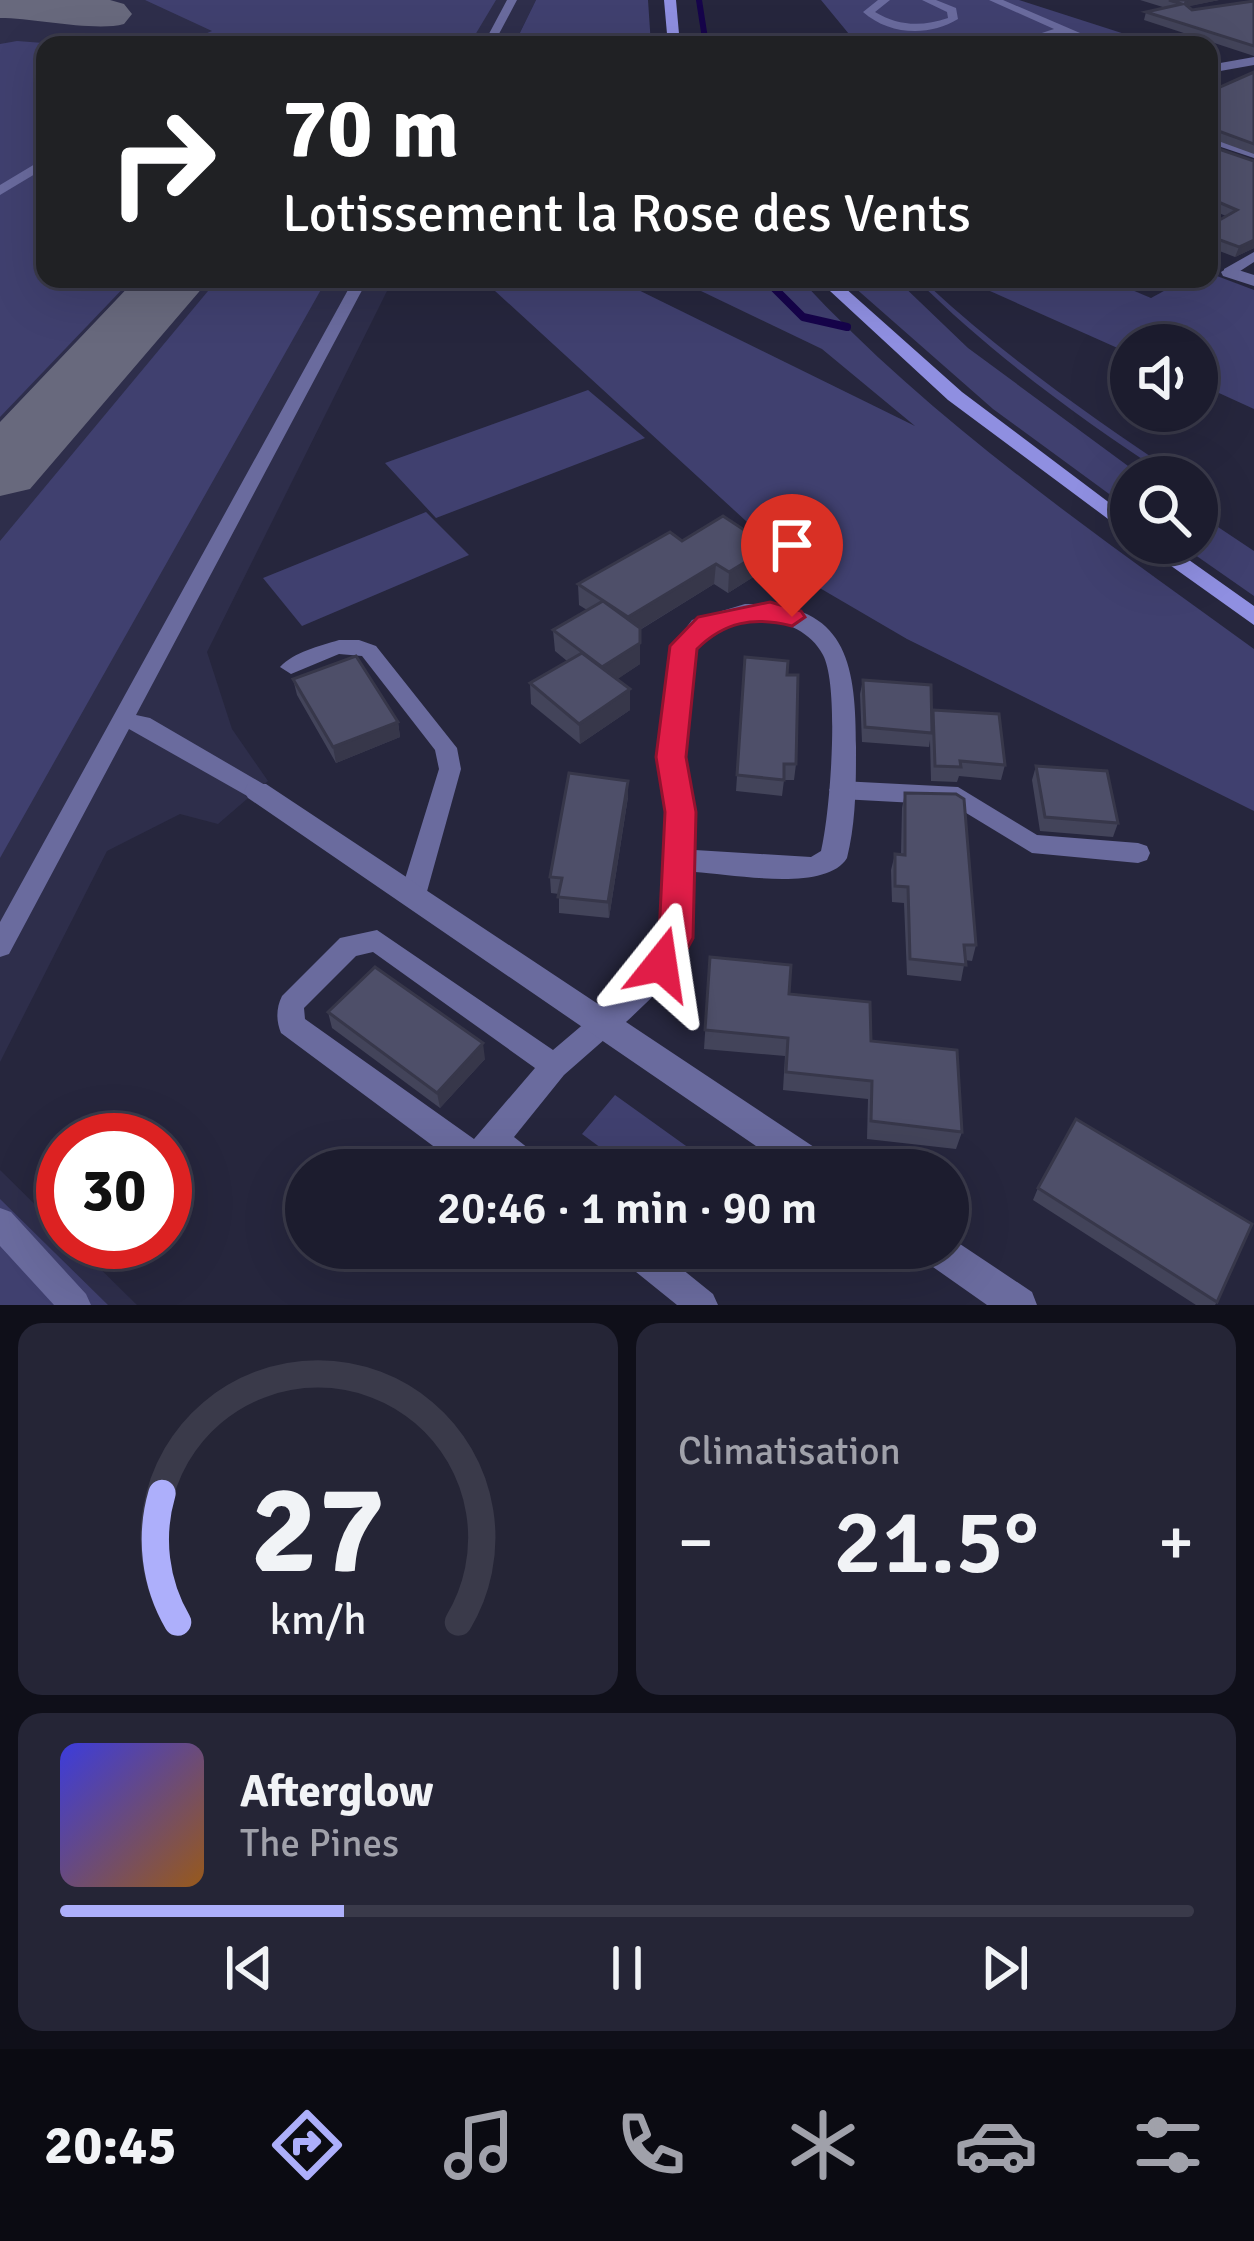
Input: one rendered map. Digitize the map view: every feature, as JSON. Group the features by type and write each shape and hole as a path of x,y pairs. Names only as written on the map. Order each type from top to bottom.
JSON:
{"street":[{"path":"670,0 673,36"},
{"path":"1218,67 1254,61"},
{"path":"1218,145 1254,159"},
{"path":"1229,272 1254,281"},
{"path":"835,288 955,396 1110,513"},
{"path":"1180,564 1254,617"},
{"path":"603,1024 670,952 676,938 677,860 681,812 671,757 683,646 707,623 746,611 770,611 811,627 839,664 837,850 825,864 814,868 677,860"},
{"path":"256,791 789,1149"},
{"path":"961,1269 999,1299"}],"lane":[{"path":"493,36 512,0"},
{"path":"885,0 868,12 888,23 927,27 953,19 952,10 926,0 910,12"},
{"path":"994,0 1080,36"},
{"path":"1039,36 1062,29"},
{"path":"0,191 36,168"},
{"path":"1229,272 1254,257"},
{"path":"0,946 356,288"},
{"path":"290,668 344,644 358,645 446,748 450,769 412,895"},
{"path":"122,720 142,724 256,791"},
{"path":"841,790 958,796 1032,844 1138,853"},
{"path":"554,1066 377,940 349,946 291,1004 291,1025 466,1153 480,1152 494,1139 554,1066 603,1024"},
{"path":"494,1139 507,1149"},
{"path":"0,1223 75,1305"},
{"path":"657,1269 701,1305"}],"shaded area":[{"path":"0,0 536,0 518,36 36,36 36,288 389,288 207,652 232,729 268,781 218,824 180,814 107,851 0,1062"},
{"path":"145,0 496,0 474,36 200,36 212,31"},
{"path":"536,0 648,0 650,36 518,36"},
{"path":"821,0 1019,0 1131,36 851,36"},
{"path":"36,42 36,288 123,288 0,417 0,44"},
{"path":"1218,276 1254,290 1254,409 1218,393 1218,324 1110,324 1110,345 983,288 1127,288 1151,298 1169,288 1218,288"},
{"path":"211,288 322,288 0,858 0,541"},
{"path":"492,288 634,288 915,426 822,349 695,288 809,288 960,429 1110,544 1110,564 1138,564 1254,649 1254,811 907,639 818,587"},
{"path":"855,288 905,288 968,348 1115,456 1110,456 1110,495 993,409"},
{"path":"926,288 1110,432 1150,456 1139,456 1006,360"},
{"path":"588,390 645,438 436,518 385,463"},
{"path":"426,512 469,555 302,626 263,578"},
{"path":"1218,527 1254,551 1254,596 1208,564 1218,564"},
{"path":"615,1095 690,1149 602,1149 582,1134"},
{"path":"0,1170 36,1205 36,1269 100,1269 137,1305 0,1305"},
{"path":"0,1199 36,1234 36,1269 71,1269 108,1305 0,1305"}],"building":[{"path":"1169,0 1187,0 1192,10 1254,1 1254,46 1146,12 1182,4"},
{"path":"1254,72 1254,144 1218,131 1218,88"},
{"path":"1218,149 1254,161 1254,240 1239,247 1218,239 1218,221 1237,210 1218,202"},
{"path":"723,516 770,547 729,572 716,564 628,617 578,584 670,532 682,541"},
{"path":"603,601 640,628 640,643 602,667 553,630"},
{"path":"582,653 630,689 579,724 530,683"},
{"path":"356,656 398,722 333,747 293,679"},
{"path":"745,657 788,661 787,675 798,675 796,764 784,764 784,780 737,775"},
{"path":"863,680 931,685 932,733 865,727"},
{"path":"933,710 999,714 1005,765 960,761 961,767 935,766"},
{"path":"1036,766 1107,771 1118,823 1045,817"},
{"path":"569,773 628,781 608,902 558,897 562,878 550,877"},
{"path":"905,793 956,794 964,799 976,945 964,945 966,965 910,959 908,887 895,886 895,854 905,855"},
{"path":"710,957 791,965 789,994 870,1002 871,1041 957,1050 962,1132 871,1121 872,1081 786,1072 788,1038 705,1030"},
{"path":"375,967 483,1043 437,1093 328,1012"},
{"path":"1076,1119 1252,1224 1217,1302 1038,1188"}],"waterway":[{"path":"699,0 705,36"},
{"path":"774,288 803,317 847,327"}],"taxiway":[{"path":"0,3 56,4 107,14"},
{"path":"0,471 167,288"}],"route":[{"path":"661,964 676,938 681,812 671,757 683,646 707,623 726,616 770,611 792,617"}]}
